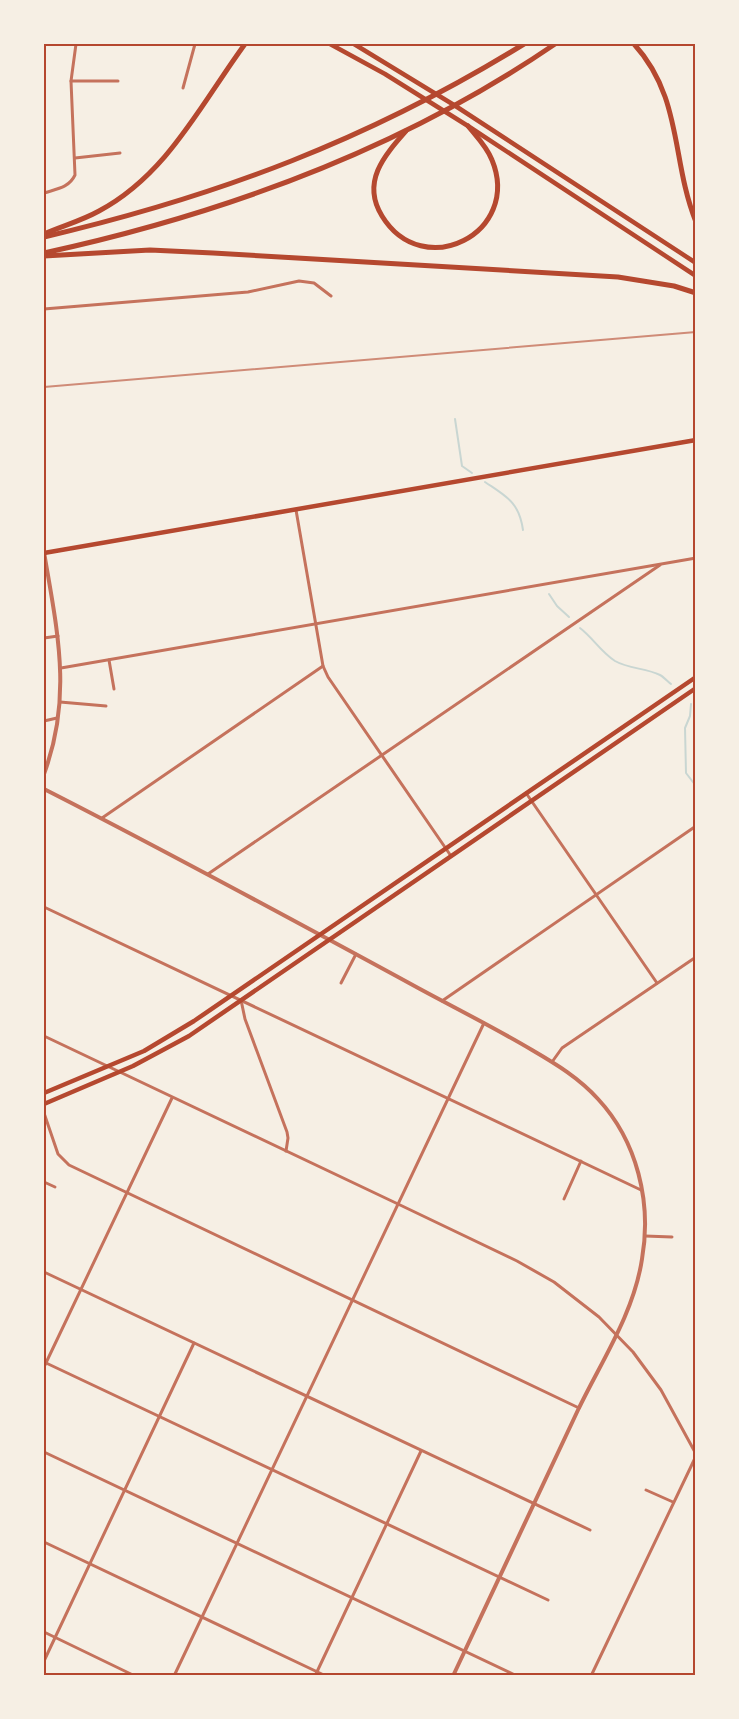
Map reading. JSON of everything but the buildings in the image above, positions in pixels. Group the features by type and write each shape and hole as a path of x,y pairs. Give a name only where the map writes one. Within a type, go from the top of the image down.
{"highway":[{"path":"44,236 99,212 124,196 147,177 175,145 245,44"},
{"path":"44,236 137,215 262,174 354,136 409,109 524,44"},
{"path":"44,255 146,228 290,180 408,129 482,89 555,44"},
{"path":"634,44 656,74 669,105 686,190 696,222"},
{"path":"408,129 388,150 379,164 374,185 376,204 386,223 399,237 416,245 442,247 461,243 479,231 487,222 495,204 498,182 493,161 468,126"},
{"path":"44,255 150,250 213,253 618,277 674,286 696,293"}],"main road":[{"path":"330,44 385,74 468,126 696,276"},
{"path":"354,44 454,105 696,263"},
{"path":"44,552 696,440"},
{"path":"44,1094 144,1051 170,1036 232,996 696,677"},
{"path":"44,1104 119,1072 181,1041 696,688"}],"street":[{"path":"44,193 69,184 75,175 71,81 76,44"},
{"path":"183,88 195,44"},
{"path":"71,81 118,81"},
{"path":"75,158 120,153"},
{"path":"44,309 248,292 299,281 314,283 331,296"},
{"path":"296,509 323,666 381,756 451,856"},
{"path":"44,552 61,668 60,702 52,748 44,774"},
{"path":"61,668 696,558"},
{"path":"208,874 662,563"},
{"path":"44,638 58,636"},
{"path":"109,660 114,689"},
{"path":"102,818 323,666"},
{"path":"60,702 106,706"},
{"path":"44,721 57,718"},
{"path":"44,789 320,934 552,1062 582,1083 608,1111 631,1152 642,1190 645,1236 635,1292 453,1676"},
{"path":"526,793 657,983"},
{"path":"442,1001 696,826"},
{"path":"44,907 642,1190"},
{"path":"341,983 356,954"},
{"path":"552,1062 562,1048 696,957"},
{"path":"242,1000 245,1019 288,1138 286,1151"},
{"path":"174,1676 484,1023"},
{"path":"44,1036 536,1271 580,1301 616,1333 633,1352 661,1390 696,1455 591,1676"},
{"path":"172,1097 44,1364 548,1600"},
{"path":"44,1113 56,1149 63,1160 75,1169 579,1408"},
{"path":"564,1199 581,1161"},
{"path":"44,1182 55,1187"},
{"path":"645,1236 672,1237"},
{"path":"44,1272 590,1530"},
{"path":"44,1661 194,1343"},
{"path":"316,1673 421,1451"},
{"path":"44,1452 517,1676"},
{"path":"646,1490 673,1502"},
{"path":"44,1542 326,1676"},
{"path":"44,1632 135,1676"}],"waterway":[{"path":"455,419 462,466 472,473"},
{"path":"485,482 506,496 515,506 523,530"},
{"path":"549,594 557,606 569,617"},
{"path":"580,628 615,661 655,673 671,684"},
{"path":"691,704 690,716 685,728 686,773 696,786"}],"railway":[{"path":"44,387 696,332"}]}
